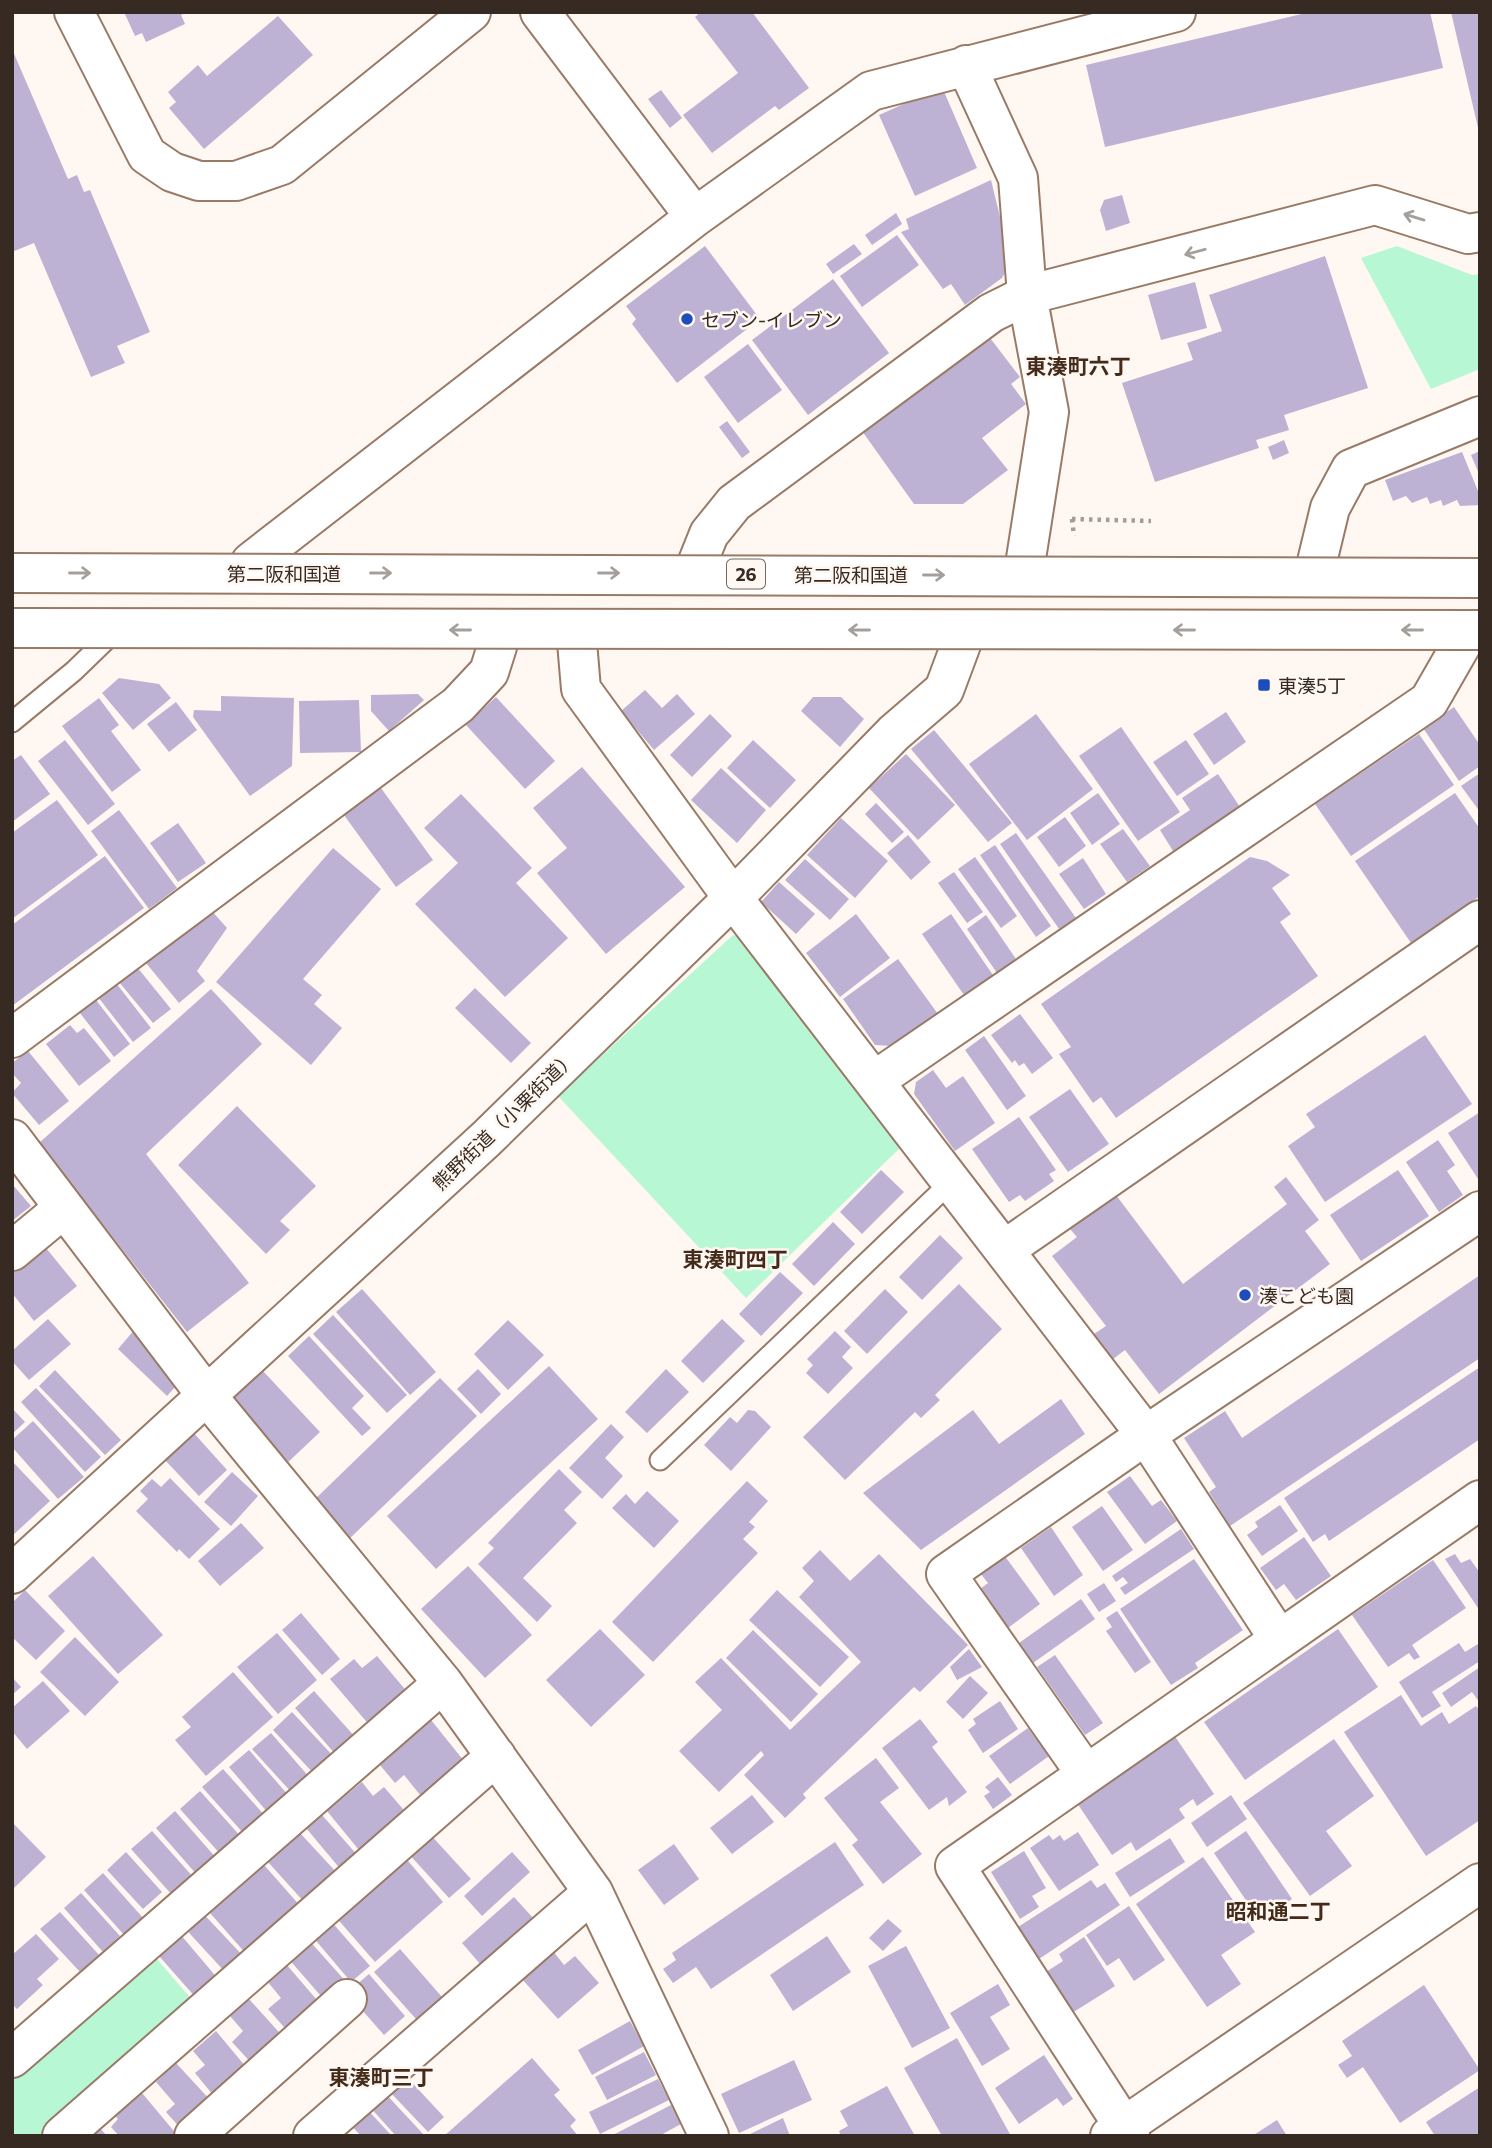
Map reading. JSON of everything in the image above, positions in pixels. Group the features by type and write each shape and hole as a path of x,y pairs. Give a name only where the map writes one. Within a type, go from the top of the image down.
{"main road":[{"path":"74,12 147,155 172,172 199,181 236,181 282,164 471,12"},
{"path":"540,12 695,218"},
{"path":"251,562 695,218 871,91 1176,12"},
{"path":"966,65 1018,178 1027,295 1049,412 1025,565"},
{"path":"697,564 709,534 734,503 992,313 1027,295 1375,205 1468,234 1480,232"},
{"path":"1316,566 1330,508 1351,469 1480,416"},
{"name":"第二阪和国道","path":"12,573 1480,578"},
{"path":"12,628 1472,635"},
{"path":"874,1081 1429,701 1472,635"},
{"path":"12,1038 458,705 489,672 500,637"},
{"name":"熊野街道（小栗街道）","path":"12,1574 486,1139 733,898 894,733 944,690 963,639"},
{"path":"577,642 581,689 733,898 1146,1435 1279,1639"},
{"path":"1004,1250 1480,920"},
{"path":"12,1139 207,1396 443,1683 593,1892 709,2136"},
{"path":"12,1251 64,1208"},
{"path":"1086,1774 946,1574 1146,1435 1480,1211"},
{"path":"1477,1509 1279,1639 955,1866 1122,2133 1480,1883"},
{"path":"12,2059 443,1683"},
{"path":"62,2136 496,1756"},
{"path":"313,2136 593,1892"},
{"path":"194,2136 347,1999"}],"lane":[{"path":"12,722 74,671 107,639"},
{"path":"660,1460 951,1182"}],"path":[{"path":"1072,519 1151,521"}],"green space":[{"path":"1397,246 1472,275 1480,274 1480,369 1431,389 1361,258"},
{"path":"733,935 751,942 903,1145 746,1298 558,1096"},
{"path":"149,1950 194,2002 40,2136 12,2136 12,2068"}],"building":[{"path":"124,12 187,12 181,15 185,24 146,42 142,33 135,36"},
{"path":"701,12 752,12 809,88 779,110 775,106 712,153 683,115 738,73 695,17"},
{"path":"1310,12 1430,12 1443,68 1105,147 1086,65"},
{"path":"1451,12 1480,12 1480,132 1479,132"},
{"path":"278,16 313,55 204,149 169,108 176,102 168,92 198,65 207,76"},
{"path":"12,49 68,179 77,175 84,192 90,190 150,332 117,346 125,363 91,377 34,243 12,252"},
{"path":"942,87 977,168 915,196 879,115"},
{"path":"661,90 682,118 670,128 648,99"},
{"path":"991,180 1011,262 1002,278 965,305 951,284 943,289 901,232 909,229 906,219"},
{"path":"1122,195 1130,223 1106,231 1100,210 1104,200"},
{"path":"896,213 902,224 872,245 865,235"},
{"path":"897,235 919,265 862,307 840,276"},
{"path":"854,244 862,254 833,274 826,264"},
{"path":"705,246 760,319 677,383 632,324 636,319 626,306"},
{"path":"1325,256 1368,388 1284,415 1289,430 1256,440 1259,448 1155,482 1122,383 1193,360 1187,343 1222,331 1209,295"},
{"path":"833,279 889,353 808,415 752,340"},
{"path":"1195,282 1207,328 1161,340 1148,295"},
{"path":"987,334 1020,377 1011,384 1026,404 982,438 1008,470 963,504 914,504 862,431"},
{"path":"748,344 782,390 738,423 704,377"},
{"path":"727,421 750,452 742,458 719,427"},
{"path":"1284,440 1289,453 1273,460 1268,447"},
{"path":"1480,451 1480,476 1471,455"},
{"path":"1462,452 1480,496 1480,505 1460,506 1457,500 1443,506 1441,500 1430,504 1427,497 1412,503 1406,496 1393,501 1385,480"},
{"path":"119,678 159,684 171,698 133,730 102,693"},
{"path":"645,690 662,708 677,694 695,714 654,750 621,711"},
{"path":"418,694 424,700 389,731 371,711 371,695"},
{"path":"221,696 294,698 292,766 250,796 193,717 194,710 221,711"},
{"path":"496,697 555,761 525,789 466,725"},
{"path":"813,697 841,697 864,719 840,747 801,711"},
{"path":"99,698 119,725 111,731 141,770 112,792 62,726"},
{"path":"359,700 361,752 300,753 299,701"},
{"path":"176,702 197,730 169,752 147,724"},
{"path":"1454,707 1480,745 1480,766 1459,781 1423,728"},
{"path":"1226,712 1246,742 1214,765 1193,734"},
{"path":"710,714 732,736 692,777 670,755"},
{"path":"1036,714 1093,789 1027,840 969,764"},
{"path":"1121,727 1180,812 1138,841 1079,756"},
{"path":"934,730 1012,823 988,842 911,749"},
{"path":"1419,734 1454,785 1351,856 1315,804"},
{"path":"65,740 115,804 88,825 38,761"},
{"path":"753,740 796,780 770,808 727,768"},
{"path":"1186,740 1209,774 1177,796 1153,762"},
{"path":"906,754 955,805 918,840 869,788"},
{"path":"21,755 50,794 12,822 12,761"},
{"path":"582,767 685,887 606,954 537,873 567,848 533,808"},
{"path":"721,768 766,810 737,843 691,800"},
{"path":"1480,773 1480,812 1461,786"},
{"path":"1218,774 1240,807 1173,851 1160,830 1190,810 1182,798"},
{"path":"381,788 433,860 396,887 344,815"},
{"path":"1098,793 1120,824 1092,845 1070,813"},
{"path":"1455,793 1480,829 1480,896 1411,943 1355,861"},
{"path":"461,794 532,868 516,883 568,938 505,997 415,904 458,863 424,828"},
{"path":"57,800 98,855 12,919 12,833"},
{"path":"876,803 904,832 892,843 865,814"},
{"path":"119,810 177,888 149,909 91,831"},
{"path":"1065,817 1086,846 1059,867 1037,837"},
{"path":"841,818 888,861 855,898 807,855"},
{"path":"178,823 206,863 178,882 150,843"},
{"path":"1123,829 1150,866 1127,882 1100,844"},
{"path":"1016,833 1076,918 1059,929 1000,844"},
{"path":"908,835 931,862 911,880 887,853"},
{"path":"995,845 1051,926 1036,937 980,855"},
{"path":"333,848 381,889 303,979 322,995 314,1004 342,1028 311,1065 216,982"},
{"path":"105,856 144,908 12,1006 12,925"},
{"path":"975,857 1017,916 1001,928 958,869"},
{"path":"1250,857 1267,861 1290,875 1272,888 1291,914 1280,922 1318,976 1116,1118 1101,1097 1093,1103 1059,1054 1071,1047 1041,1004"},
{"path":"1083,858 1106,894 1084,909 1059,874"},
{"path":"805,859 849,899 830,920 785,880"},
{"path":"954,872 983,912 967,923 938,883"},
{"path":"779,882 815,914 796,934 761,902"},
{"path":"211,910 227,928 197,971 205,981 179,1003 146,963"},
{"path":"856,914 890,958 840,997 806,953"},
{"path":"951,914 995,978 966,998 922,934"},
{"path":"986,915 1018,962 999,976 967,929"},
{"path":"898,959 938,1014 893,1046 875,1045 843,999"},
{"path":"137,967 171,1009 153,1023 119,982"},
{"path":"116,983 151,1028 133,1042 98,997"},
{"path":"475,988 531,1043 511,1063 455,1008"},
{"path":"211,989 262,1044 146,1154 249,1283 187,1332 39,1143"},
{"path":"96,1000 130,1044 114,1057 80,1013"},
{"path":"1020,1014 1053,1058 1032,1074 1024,1063 1019,1066 1015,1060 1012,1063 991,1035"},
{"path":"70,1025 77,1033 84,1028 111,1061 79,1086 46,1044"},
{"path":"1425,1035 1472,1104 1325,1202 1288,1146 1315,1127 1306,1114"},
{"path":"984,1036 1026,1096 1007,1110 965,1050"},
{"path":"28,1051 69,1101 39,1125 12,1093 21,1083 12,1073 12,1063"},
{"path":"933,1070 946,1088 963,1076 995,1123 955,1151 914,1094 916,1082"},
{"path":"1070,1089 1109,1144 1068,1172 1029,1117"},
{"path":"237,1106 316,1186 280,1221 290,1230 266,1254 178,1165"},
{"path":"1480,1112 1480,1182 1448,1133"},
{"path":"1019,1117 1056,1170 1049,1174 1054,1181 1025,1201 1020,1195 1009,1202 972,1149"},
{"path":"1438,1140 1455,1165 1447,1171 1463,1195 1439,1212 1406,1162"},
{"path":"881,1170 904,1192 862,1234 840,1212"},
{"path":"1398,1170 1429,1216 1361,1261 1330,1215"},
{"path":"1286,1177 1319,1220 1305,1231 1330,1264 1159,1394 1125,1350 1113,1359 1094,1334 1106,1326 1052,1256 1077,1237 1070,1229 1116,1195 1183,1284 1287,1204 1274,1187"},
{"path":"12,1184 31,1206 12,1221"},
{"path":"833,1222 855,1244 814,1286 792,1264"},
{"path":"940,1235 963,1258 922,1300 899,1277"},
{"path":"46,1248 77,1286 34,1321 12,1293 12,1274"},
{"path":"780,1272 803,1293 761,1336 739,1314"},
{"path":"1480,1275 1480,1358 1230,1526 1209,1492 1216,1487 1184,1438 1225,1411 1242,1438"},
{"path":"959,1284 1002,1329 935,1395 940,1400 921,1418 915,1412 845,1480 803,1437"},
{"path":"362,1289 436,1372 410,1395 336,1312"},
{"path":"885,1289 908,1312 867,1354 844,1331"},
{"path":"333,1315 407,1395 387,1413 313,1334"},
{"path":"48,1319 71,1344 29,1380 12,1361 12,1351"},
{"path":"722,1319 745,1341 703,1383 681,1361"},
{"path":"508,1320 544,1355 508,1390 474,1354"},
{"path":"135,1329 177,1385 167,1396 118,1349"},
{"path":"835,1331 851,1347 842,1357 853,1368 828,1394 806,1373 813,1365 807,1359"},
{"path":"309,1336 364,1396 352,1408 371,1428 362,1436 288,1356"},
{"path":"549,1366 598,1419 436,1569 387,1516"},
{"path":"1480,1367 1480,1439 1329,1541 1325,1534 1313,1542 1284,1498"},
{"path":"478,1369 501,1394 481,1414 457,1389"},
{"path":"666,1369 689,1392 647,1433 625,1412"},
{"path":"55,1370 121,1440 105,1455 39,1386"},
{"path":"263,1371 320,1432 284,1466 226,1405"},
{"path":"440,1378 477,1416 346,1542 310,1504"},
{"path":"36,1388 101,1457 85,1472 21,1402"},
{"path":"1061,1399 1085,1434 921,1550 863,1493 973,1410 999,1444"},
{"path":"12,1408 25,1422 12,1434"},
{"path":"748,1410 755,1411 771,1427 731,1471 704,1445 730,1417 737,1423"},
{"path":"33,1421 84,1477 58,1499 12,1447 12,1440"},
{"path":"611,1424 624,1437 605,1458 623,1476 602,1499 569,1468"},
{"path":"192,1431 227,1470 199,1496 163,1458"},
{"path":"12,1461 50,1501 12,1536"},
{"path":"559,1469 582,1492 564,1510 577,1523 523,1578 552,1606 537,1622 478,1564 494,1548 488,1543"},
{"path":"232,1472 258,1496 231,1526 204,1502"},
{"path":"1130,1476 1152,1506 1161,1500 1177,1521 1145,1544 1107,1492"},
{"path":"170,1478 220,1529 189,1559 179,1549 177,1552 136,1511 148,1499 140,1491 152,1479 161,1487"},
{"path":"747,1481 768,1501 749,1522 755,1527 743,1539 758,1553 653,1662 612,1622"},
{"path":"647,1491 679,1521 654,1548 612,1508 626,1494 635,1504"},
{"path":"1280,1505 1298,1531 1262,1556 1247,1535 1258,1527 1255,1522"},
{"path":"1102,1506 1133,1550 1103,1571 1072,1527"},
{"path":"241,1523 264,1548 220,1586 198,1561"},
{"path":"1051,1527 1083,1575 1054,1596 1021,1548"},
{"path":"1181,1529 1194,1549 1125,1595 1120,1588 1128,1583 1123,1577 1116,1582 1112,1576"},
{"path":"1304,1537 1331,1576 1296,1600 1284,1584 1276,1590 1260,1568"},
{"path":"820,1550 850,1581 879,1554 968,1645 920,1692 914,1687 803,1794 806,1798 785,1818 744,1775 764,1755 761,1751 719,1792 679,1751 722,1710 695,1682 721,1658 790,1730 861,1662 799,1597 814,1581 802,1568"},
{"path":"1455,1554 1461,1563 1470,1559 1480,1573 1480,1611 1445,1559"},
{"path":"1004,1555 1040,1604 1008,1628 980,1589 988,1583 980,1573"},
{"path":"93,1556 163,1635 118,1674 48,1596"},
{"path":"1194,1559 1243,1630 1195,1663 1198,1668 1171,1685 1120,1609"},
{"path":"1433,1560 1466,1608 1412,1645 1420,1657 1414,1660 1409,1653 1388,1667 1352,1615"},
{"path":"468,1566 532,1635 485,1678 421,1609"},
{"path":"1104,1583 1116,1601 1099,1612 1087,1594"},
{"path":"25,1590 65,1631 36,1660 12,1637 12,1603"},
{"path":"777,1590 849,1657 820,1687 749,1620"},
{"path":"1081,1599 1095,1619 1033,1663 1019,1643"},
{"path":"1117,1611 1151,1662 1135,1673 1106,1631 1112,1627 1106,1618"},
{"path":"301,1613 340,1659 322,1675 282,1630"},
{"path":"600,1629 645,1675 591,1727 546,1680"},
{"path":"1338,1629 1378,1687 1245,1780 1204,1722"},
{"path":"753,1630 818,1694 791,1722 726,1658"},
{"path":"277,1633 317,1680 278,1714 237,1667"},
{"path":"75,1637 119,1682 85,1716 40,1672"},
{"path":"1459,1643 1465,1652 1478,1644 1480,1661 1432,1692 1441,1706 1422,1718 1399,1682"},
{"path":"969,1649 982,1667 957,1680 950,1667"},
{"path":"1055,1655 1103,1723 1085,1735 1037,1667"},
{"path":"377,1656 409,1694 371,1727 330,1679 354,1659 362,1668"},
{"path":"1480,1667 1480,1703 1472,1692 1451,1707 1442,1693"},
{"path":"233,1672 273,1717 206,1776 175,1740 191,1727 182,1717"},
{"path":"970,1676 988,1693 963,1719 946,1702"},
{"path":"12,1677 21,1687 12,1695"},
{"path":"43,1681 70,1711 27,1749 12,1731 12,1708"},
{"path":"314,1691 356,1738 337,1756 295,1708"},
{"path":"1401,1695 1421,1726 1442,1712 1449,1724 1476,1706 1480,1711 1480,1820 1426,1856 1344,1732"},
{"path":"1000,1701 1018,1729 983,1753 968,1730 976,1724 973,1719"},
{"path":"292,1712 335,1758 315,1775 273,1730"},
{"path":"427,1715 468,1766 425,1801 404,1775 395,1783 375,1759"},
{"path":"920,1719 938,1742 932,1747 967,1792 949,1806 947,1797 929,1810 882,1748"},
{"path":"1028,1728 1049,1756 1010,1784 989,1756"},
{"path":"271,1733 310,1778 292,1793 252,1749"},
{"path":"1174,1735 1214,1794 1197,1806 1193,1799 1179,1809 1185,1818 1136,1851 1131,1842 1112,1855 1075,1800"},
{"path":"1334,1739 1374,1796 1326,1831 1352,1866 1310,1896 1243,1803"},
{"path":"249,1750 289,1796 269,1814 229,1767"},
{"path":"876,1758 899,1788 880,1802 922,1854 883,1884 852,1845 858,1840 824,1798"},
{"path":"223,1769 266,1817 245,1835 202,1787"},
{"path":"998,1777 1012,1795 993,1809 984,1796 990,1792 985,1787"},
{"path":"362,1782 373,1796 384,1787 409,1816 363,1855 327,1811"},
{"path":"200,1791 242,1838 222,1856 180,1809"},
{"path":"752,1795 774,1822 732,1854 710,1828"},
{"path":"1231,1795 1247,1819 1207,1847 1191,1823"},
{"path":"175,1811 217,1859 198,1876 156,1828"},
{"path":"322,1815 359,1857 342,1871 306,1828"},
{"path":"12,1822 46,1857 12,1890"},
{"path":"152,1831 194,1878 173,1896 131,1849"},
{"path":"1246,1831 1292,1899 1260,1921 1214,1853"},
{"path":"428,1832 471,1879 449,1898 407,1852"},
{"path":"1078,1832 1099,1865 1059,1891 1030,1848 1049,1835 1053,1840 1060,1835 1064,1841"},
{"path":"300,1833 338,1874 305,1903 268,1862"},
{"path":"1170,1838 1185,1862 1130,1897 1115,1873"},
{"path":"835,1842 864,1885 711,1989 696,1967 673,1983 663,1969 676,1960 672,1953"},
{"path":"674,1844 699,1879 664,1905 638,1870"},
{"path":"1024,1851 1046,1888 1032,1896 1039,1907 1020,1919 991,1872"},
{"path":"126,1852 162,1892 143,1909 107,1870"},
{"path":"512,1852 530,1872 482,1916 464,1896"},
{"path":"403,1855 443,1902 375,1962 334,1915"},
{"path":"257,1857 302,1908 248,1956 203,1905"},
{"path":"1203,1857 1255,1932 1221,1955 1241,1984 1207,2007 1136,1904"},
{"path":"103,1873 144,1919 125,1936 84,1890"},
{"path":"1091,1880 1097,1888 1105,1883 1120,1905 1039,1959 1018,1927"},
{"path":"81,1893 120,1936 103,1952 64,1908"},
{"path":"514,1897 534,1919 481,1965 462,1943"},
{"path":"1129,1906 1165,1960 1134,1981 1119,1958 1107,1966 1086,1935"},
{"path":"197,1907 244,1957 226,1973 180,1923"},
{"path":"60,1912 100,1956 81,1973 40,1929"},
{"path":"888,1919 902,1931 883,1951 869,1938"},
{"path":"330,1920 370,1966 351,1982 312,1936"},
{"path":"175,1928 219,1980 197,1999 152,1948"},
{"path":"36,1934 59,1959 37,1979 43,1985 17,2009 12,2004 12,1955"},
{"path":"827,1936 851,1972 793,2011 770,1975"},
{"path":"1084,1937 1115,1986 1072,2013 1046,1972 1063,1961 1059,1954"},
{"path":"307,1938 348,1984 327,2003 287,1957"},
{"path":"906,1946 950,2028 912,2048 868,1966"},
{"path":"400,1949 442,1997 416,2019 374,1972"},
{"path":"553,1951 564,1965 575,1956 599,1983 558,2019 521,1978"},
{"path":"286,1964 323,2007 291,2035 268,2009 281,1998 267,1981"},
{"path":"369,1974 405,2016 384,2035 347,1993"},
{"path":"998,1984 1010,2005 990,2017 1010,2049 982,2066 950,2013"},
{"path":"1424,1985 1480,2070 1400,2123 1363,2067 1347,2078 1338,2065 1352,2056 1342,2041"},
{"path":"249,1999 286,2040 255,2067 232,2042 243,2031 230,2016"},
{"path":"630,2021 644,2046 592,2075 578,2050"},
{"path":"216,2031 251,2073 218,2101 195,2073 205,2065 193,2051"},
{"path":"957,2038 1011,2136 942,2136 904,2068"},
{"path":"644,2052 656,2075 607,2100 595,2077"},
{"path":"1044,2055 1073,2099 1063,2106 1057,2098 1019,2124 995,2088"},
{"path":"532,2058 560,2090 554,2095 576,2120 570,2126 578,2136 444,2136"},
{"path":"794,2060 812,2100 739,2133 721,2094"},
{"path":"176,2063 212,2102 182,2130 166,2112 175,2104 156,2082"},
{"path":"405,2075 444,2117 428,2132 389,2091"},
{"path":"658,2079 669,2100 600,2134 589,2112"},
{"path":"887,2086 915,2136 841,2136 839,2131 848,2126 840,2111"},
{"path":"137,2087 178,2136 119,2136 111,2127 118,2119 110,2111"},
{"path":"1480,2087 1480,2136 1435,2136 1426,2122"},
{"path":"384,2092 425,2136 396,2136 369,2106"},
{"path":"671,2105 681,2124 659,2136 611,2136"},
{"path":"364,2106 392,2136 361,2136 347,2121"},
{"path":"783,2118 790,2136 746,2136"},
{"path":"1277,2120 1287,2136 1252,2136"},
{"path":"99,2127 107,2136 90,2136"}],"place":[{"name":"セブン-イレブン","path":"687,319"},
{"name":"東湊5丁","path":"1264,685"},
{"name":"湊こども園","path":"1245,1295"}],"district":[{"name":"東湊町六丁","path":"1078,365"},
{"name":"東湊町四丁","path":"735,1258"},
{"name":"昭和通二丁","path":"1278,1910"},
{"name":"東湊町三丁","path":"381,2076"}]}
